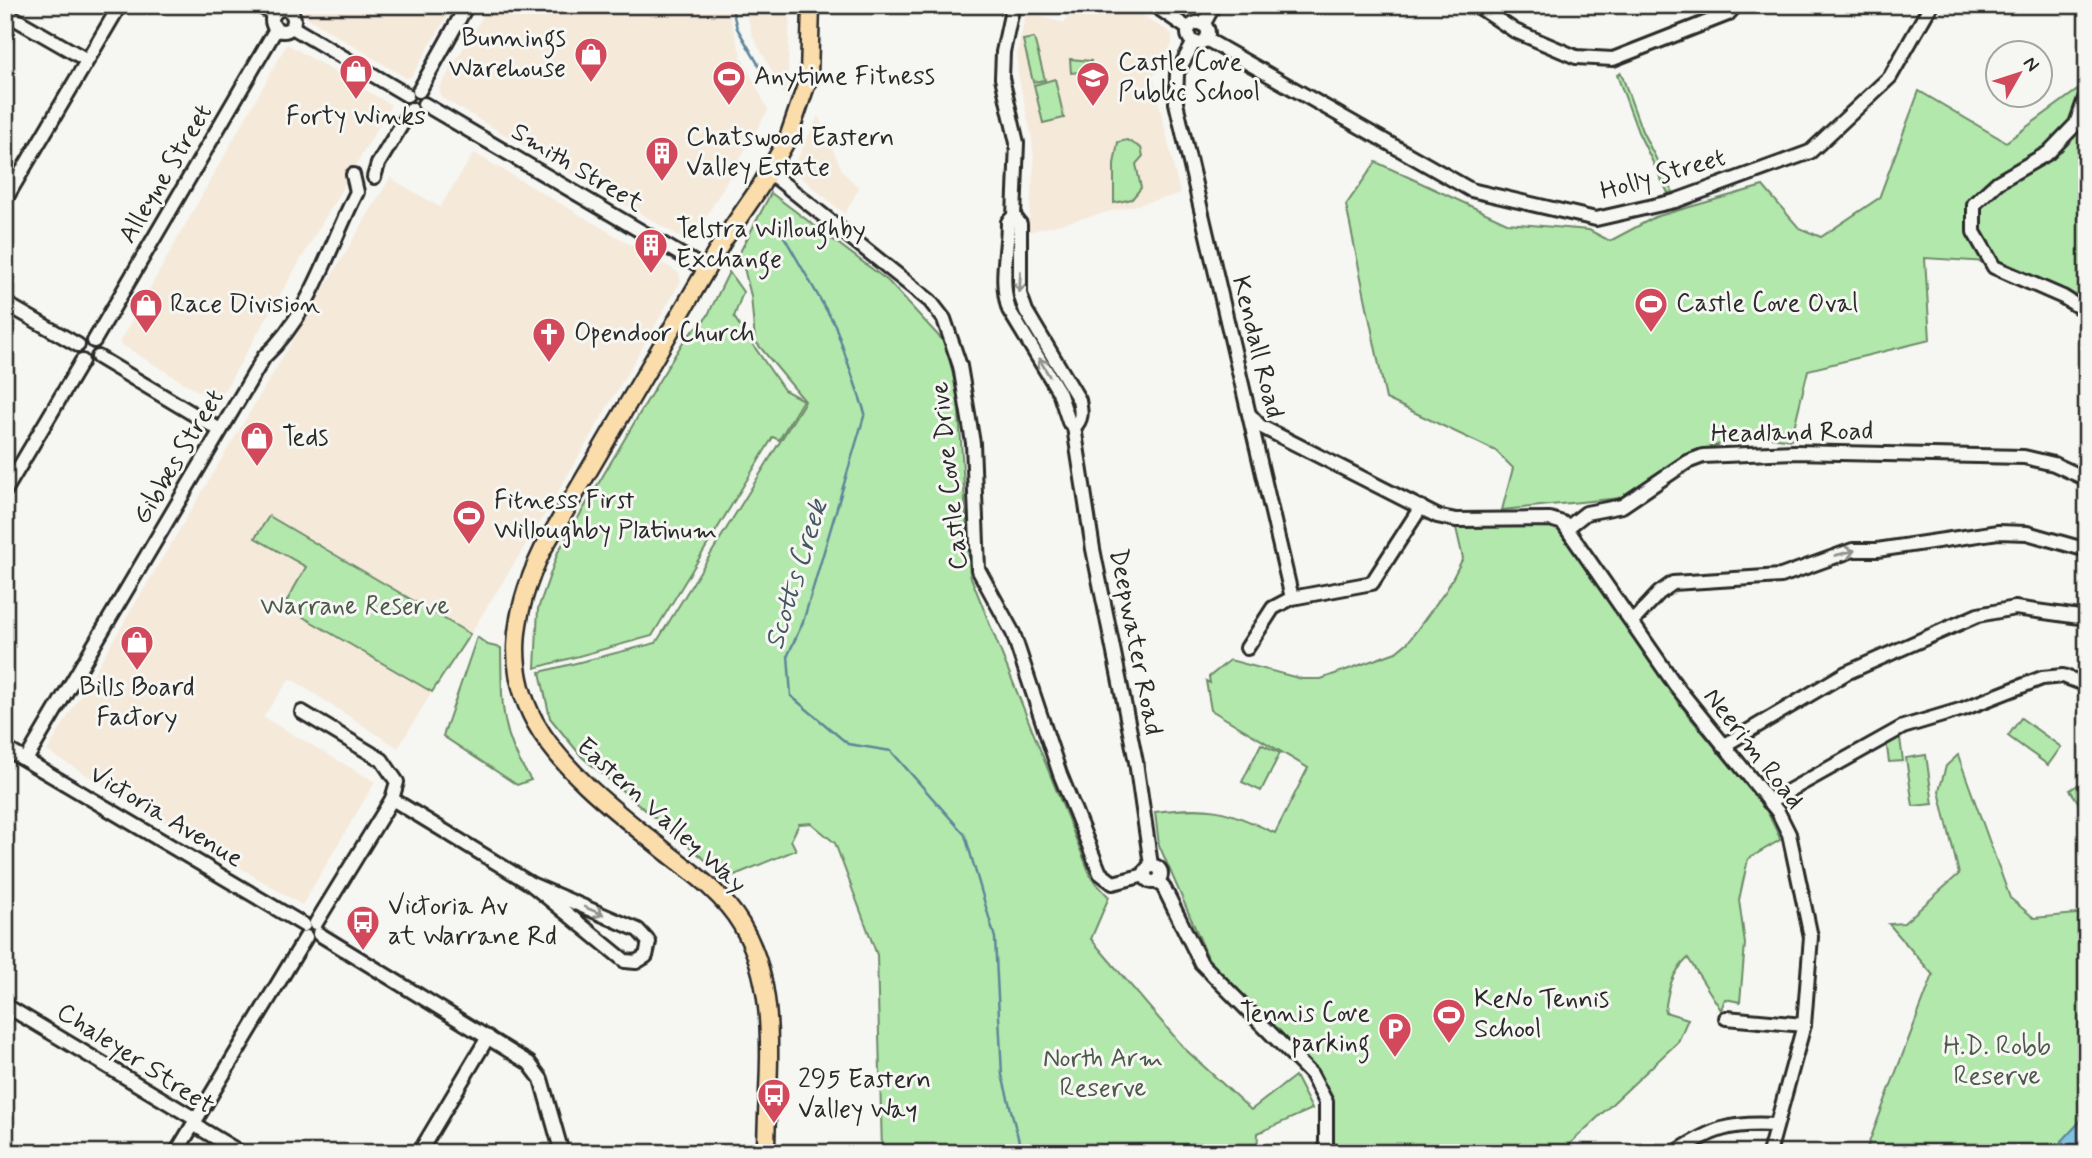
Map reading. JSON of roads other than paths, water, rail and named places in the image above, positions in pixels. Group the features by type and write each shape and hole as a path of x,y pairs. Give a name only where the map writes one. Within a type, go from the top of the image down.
{"main road":[{"name":"Eastern Valley Way","path":"766,1153 767,1001 759,962 751,942 741,924 716,893 580,782 551,750 530,713 517,657 522,606 543,549 707,271 769,172 792,128 809,77 811,5"}],"street":[{"path":"5,200 120,5"},
{"path":"258,5 274,15"},
{"path":"374,177 378,164 418,106 405,101 413,93 467,5"},
{"name":"Deepwater Road","path":"1013,5 1003,51 1002,78 1017,143 1018,164 1014,216 1008,222 1003,272 1005,298 1013,317 1059,393 1069,422 1074,427 1096,562 1136,762 1151,874 1163,886 1201,963 1311,1074 1325,1102 1326,1153"},
{"path":"1154,5 1189,29"},
{"path":"1203,25 1214,5"},
{"path":"1476,5 1515,31 1576,57 1613,59 1728,14 1736,5"},
{"name":"Holly Street","path":"1200,41 1471,190 1596,219 1675,201 1810,152 1890,77 1931,5"},
{"path":"290,8 294,18 292,27 286,31 276,29 272,22 274,15 282,9 290,8"},
{"path":"5,13 87,60"},
{"path":"1197,23 1203,25 1208,33 1200,41 1188,35 1189,29 1197,23"},
{"path":"292,27 413,93"},
{"name":"Alleyne Street","path":"94,341 276,29"},
{"name":"Kendall Road","path":"1200,41 1177,73 1176,103 1292,598"},
{"path":"2087,93 2077,124 2049,153 1998,182 1974,204 1974,232 1994,267 2063,297 2087,312"},
{"name":"Smith Street","path":"418,106 707,271"},
{"name":"Castle Cove Drive","path":"769,172 930,301 944,318 960,366 973,443 978,569 1013,633 1060,774 1100,873 1113,883 1151,874"},
{"name":"Gibbes Street","path":"26,761 264,357 284,338 326,266 336,234 357,192 353,175"},
{"path":"5,303 78,345"},
{"path":"83,341 94,341 99,346 98,357 93,362 82,361 76,352 78,345 83,341"},
{"path":"98,357 220,430"},
{"path":"5,491 82,361"},
{"path":"1250,415 1260,426 1421,508 1456,520 1549,519 1559,521 1567,528"},
{"name":"Headland Road","path":"1567,528 1587,513 1622,506 1688,462 1703,456 1794,452 2024,457 2054,464 2087,479"},
{"path":"1247,648 1273,608 1292,598 1372,583 1421,508"},
{"name":"Neerim Road","path":"1567,528 1676,686 1769,802 1789,834 1809,920 1811,956 1804,1025 1769,1153"},
{"path":"1633,621 1659,593 1673,583 1781,576 1853,550 1877,550 1998,531 2026,533 2087,550"},
{"path":"1723,746 1846,673 1978,615 2015,608 2087,618"},
{"path":"1769,802 1903,727 1963,709 2042,678 2063,676 2087,685"},
{"path":"176,1153 392,799 397,782 382,760 302,712"},
{"name":"Victoria Avenue","path":"5,748 524,1059 538,1073 562,1153"},
{"path":"392,799 531,884 625,961 636,962 646,956 649,942 638,930 531,884"},
{"name":"Chaleyer Street","path":"5,1004 195,1121 198,1127 241,1153"},
{"path":"1726,1018 1804,1025"},
{"path":"419,1153 488,1037"},
{"path":"1675,1153 1717,1128 1754,1123 1776,1125"}],"water":[{"path":"2087,1114 2087,1153 2051,1153"}],"waterway":[{"name":"Scotts Creek","path":"731,5 737,28 768,81"},
{"name":"Scotts Creek","path":"779,228 835,325 865,413 803,622 788,655 791,696 848,744 891,751 965,835 995,938 1002,1075 1022,1153"}],"place":[{"name":"Bunnings Warehouse","path":"591,84"},
{"name":"Forty Winks","path":"356,101"},
{"name":"Anytime Fitness","path":"729,107"},
{"name":"Castle Cove Public School","path":"1093,108"},
{"name":"Chatswood Eastern Valley Estate","path":"662,183"},
{"name":"Telstra Willoughby Exchange","path":"651,275"},
{"name":"Castle Cove Oval","path":"1651,334"},
{"name":"Race Division","path":"146,335"},
{"name":"Opendoor Church","path":"549,364"},
{"name":"Teds","path":"257,468"},
{"name":"Fitness First Willoughby Platinum","path":"469,546"},
{"name":"Bills Board Factory","path":"137,672"},
{"name":"Victoria Av at Warrane Rd","path":"363,952"},
{"name":"KeNo Tennis School","path":"1449,1045"},
{"name":"Tennis Cove parking","path":"1395,1059"},
{"name":"295 Eastern Valley Way","path":"774,1125"}],"park label":[{"name":"Warrane Reserve","path":"355,607"},
{"name":"H.D. Robb Reserve","path":"1997,1062"},
{"name":"North Arm Reserve","path":"1103,1074"}]}
